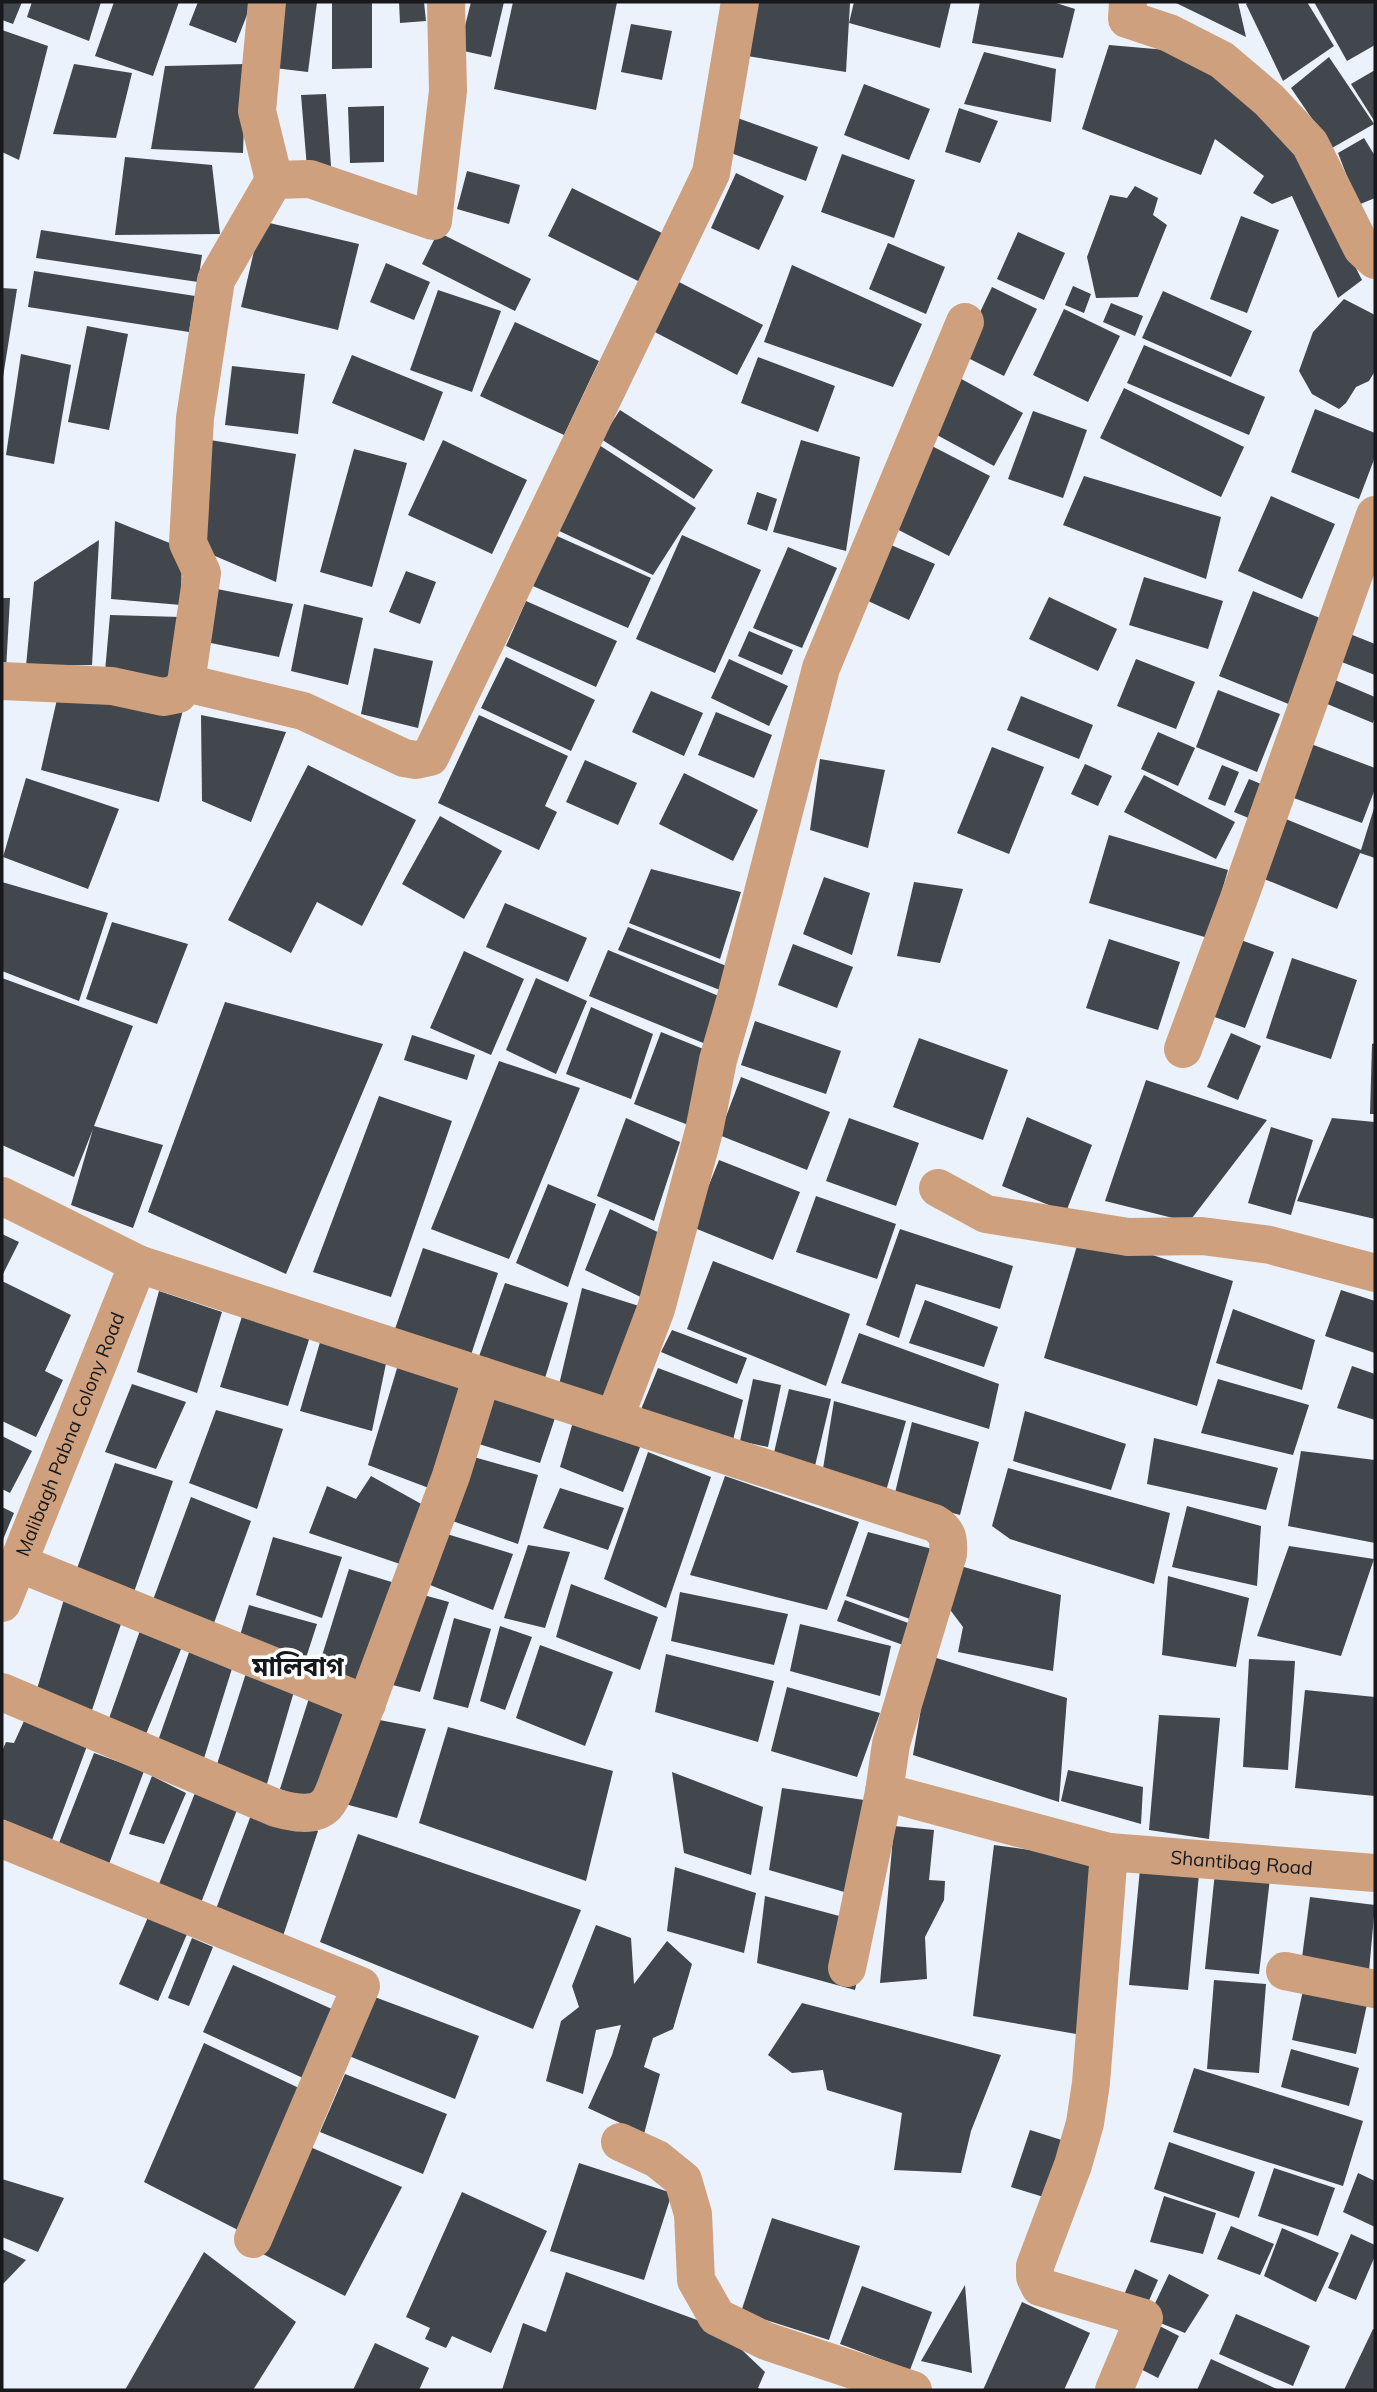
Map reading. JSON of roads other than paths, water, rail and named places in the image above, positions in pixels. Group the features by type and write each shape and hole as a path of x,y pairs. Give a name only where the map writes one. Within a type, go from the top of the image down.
{"street":[{"path":"2,681 112,686 163,697 178,694 187,683 202,573 188,543 195,418 216,280 274,180 257,111 267,2"},
{"path":"274,180 310,179 433,221 449,91 446,2"},
{"path":"187,683 303,711 404,758 416,760 430,757 711,173 740,2"},
{"path":"1128,2 1126,19 1169,33 1223,60 1269,100 1310,144 1362,248 1375,260"},
{"path":"615,1417 656,1309 705,1131 718,1060 736,1001 821,668 965,322"},
{"path":"1183,1049 1375,515"},
{"path":"938,1188 986,1214 1128,1237 1202,1236 1270,1245 1375,1273"},
{"path":"2,1196 138,1264 615,1417 934,1523 944,1529 949,1539 948,1555 891,1744 884,1792 847,1968"},
{"name":"Malibagh Pabna Colony Road","path":"2,1603 138,1264"},
{"path":"2,1692 276,1808 304,1813 327,1805 340,1779 451,1476 482,1376"},
{"path":"18,1563 367,1704"},
{"name":"Shantibag Road","path":"884,1792 1109,1852 1375,1873"},
{"path":"2,1839 361,1986 253,2239"},
{"path":"1109,1852 1091,2083 1085,2123 1069,2177 1035,2266 1035,2277 1040,2287 1144,2318 1114,2390"},
{"path":"1285,1971 1375,1989"},
{"path":"620,2142 657,2159 683,2180 693,2214 696,2280 717,2317 766,2341 913,2390"}],"district":[{"name":"মালিবাগ","path":"298,1667"}]}
